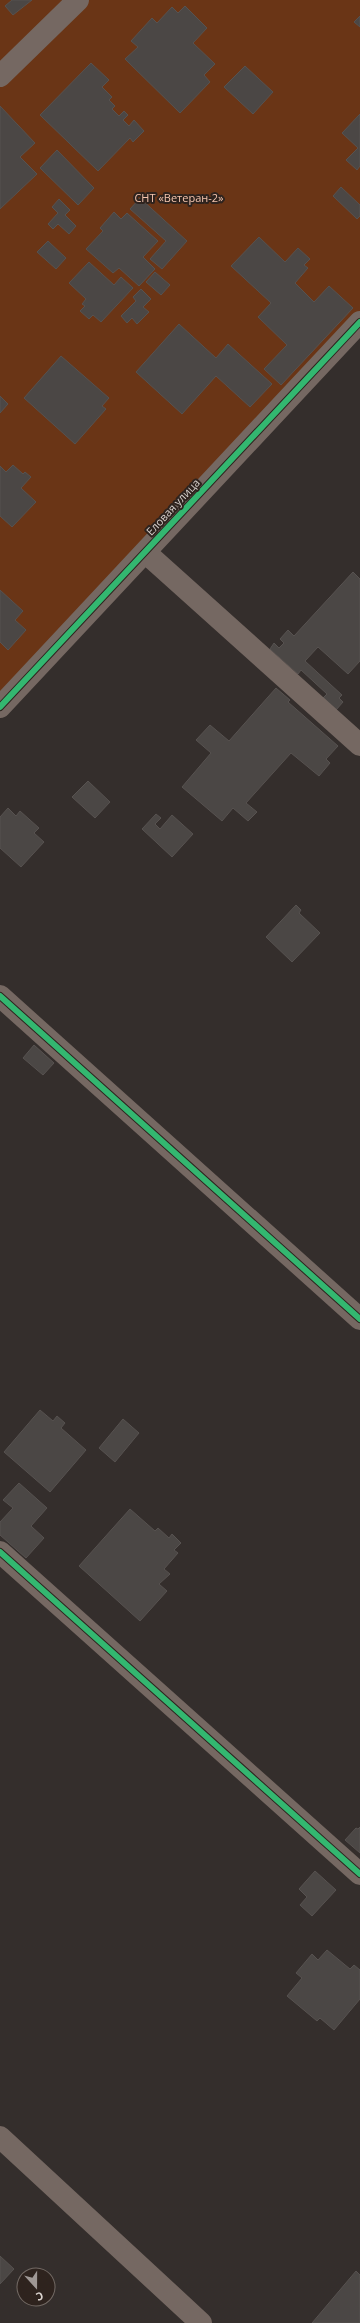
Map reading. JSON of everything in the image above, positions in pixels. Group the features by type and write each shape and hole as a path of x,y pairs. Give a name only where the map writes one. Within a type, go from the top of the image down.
{"street":[{"path":"0,76 78,0"},
{"name":"Еловая улица","path":"0,707 360,322"},
{"path":"145,552 360,746"},
{"path":"0,996 360,1319"},
{"path":"0,1552 360,1874"},
{"path":"0,2137 201,2323"}],"green space":[{"name":"СНТ «Ветеран-2»","path":"0,0 360,0 360,322 0,707"}],"building":[{"path":"12,0 32,0 13,15 5,6"},
{"path":"185,6 207,28 193,43 215,64 204,75 210,82 180,113 125,59 138,47 131,41 152,18 157,23 172,7 178,13"},
{"path":"360,16 360,27 354,22"},
{"path":"91,63 109,80 102,87 112,97 109,100 115,106 112,109 119,116 124,111 128,115 123,120 129,126 134,120 144,131 133,142 130,138 98,171 40,115"},
{"path":"245,66 273,92 253,114 224,87"},
{"path":"0,106 35,143 20,157 37,174 0,209"},
{"path":"360,114 360,166 357,170 346,160 358,148 342,133"},
{"path":"57,150 94,188 78,205 40,168"},
{"path":"341,187 360,205 360,216 357,219 333,196"},
{"path":"140,198 187,241 162,269 150,259 166,241 130,209"},
{"path":"59,199 70,210 65,215 76,226 69,234 58,224 53,229 48,224 58,213 52,207"},
{"path":"114,212 121,219 127,213 158,241 143,257 155,269 139,286 119,268 113,273 86,249 103,231 100,228"},
{"path":"259,237 285,262 298,248 310,259 304,265 308,268 295,283 314,302 329,286 353,308 281,385 264,369 287,345 258,317 271,303 231,266"},
{"path":"48,241 66,258 56,269 37,252"},
{"path":"89,262 114,285 121,277 133,288 101,322 93,315 89,319 80,311 85,306 82,304 86,299 69,283"},
{"path":"155,272 170,285 161,295 146,282"},
{"path":"141,289 151,299 143,307 149,312 137,324 132,318 127,323 121,316 136,301 133,297"},
{"path":"179,324 216,358 228,344 272,384 250,407 216,376 182,414 136,372"},
{"path":"61,356 109,398 102,406 106,409 75,444 24,398"},
{"path":"0,396 8,404 0,413"},
{"path":"13,465 23,474 25,472 31,477 21,488 36,502 12,527 0,516 0,466 6,472"},
{"path":"353,572 360,579 360,661 348,674 318,647 305,661 342,695 339,698 343,702 336,710 323,698 327,694 301,670 298,674 270,649 274,643 279,648 284,643 280,639 288,630 294,636"},
{"path":"0,590 23,611 15,620 26,630 8,650 0,642"},
{"path":"276,688 290,700 288,702 338,746 326,759 330,763 319,776 291,753 246,803 257,812 248,821 233,808 222,821 182,787 211,753 196,740 210,725 229,741"},
{"path":"88,781 110,802 95,818 72,797"},
{"path":"8,808 16,816 20,811 39,828 34,833 44,842 21,867 0,848 0,817"},
{"path":"156,814 161,818 155,824 160,829 172,815 193,834 172,857 142,829"},
{"path":"296,905 301,910 299,913 320,933 292,962 266,937"},
{"path":"34,1045 54,1063 43,1075 23,1058"},
{"path":"40,1410 53,1421 57,1416 65,1423 61,1428 86,1450 50,1492 4,1452"},
{"path":"123,1419 139,1433 115,1462 99,1448"},
{"path":"19,1483 47,1508 31,1526 44,1538 26,1558 0,1535 0,1522 13,1508 3,1500"},
{"path":"130,1509 155,1531 158,1528 169,1538 172,1534 181,1543 174,1550 178,1553 164,1569 170,1574 159,1584 167,1591 140,1621 79,1566"},
{"path":"360,1827 360,1853 345,1840 356,1828 358,1829"},
{"path":"315,1871 336,1890 312,1916 300,1905 307,1897 299,1889"},
{"path":"327,1950 350,1969 354,1965 360,1970 360,1999 334,2030 320,2018 317,2021 287,1996 302,1978 296,1973 312,1954 318,1960"},
{"path":"0,2256 14,2269 0,2284"},
{"path":"356,2271 360,2275 360,2323 312,2323"}],"cycle path":[{"path":"0,707 360,322"},
{"path":"0,996 360,1319"},
{"path":"0,1552 360,1874"}]}
